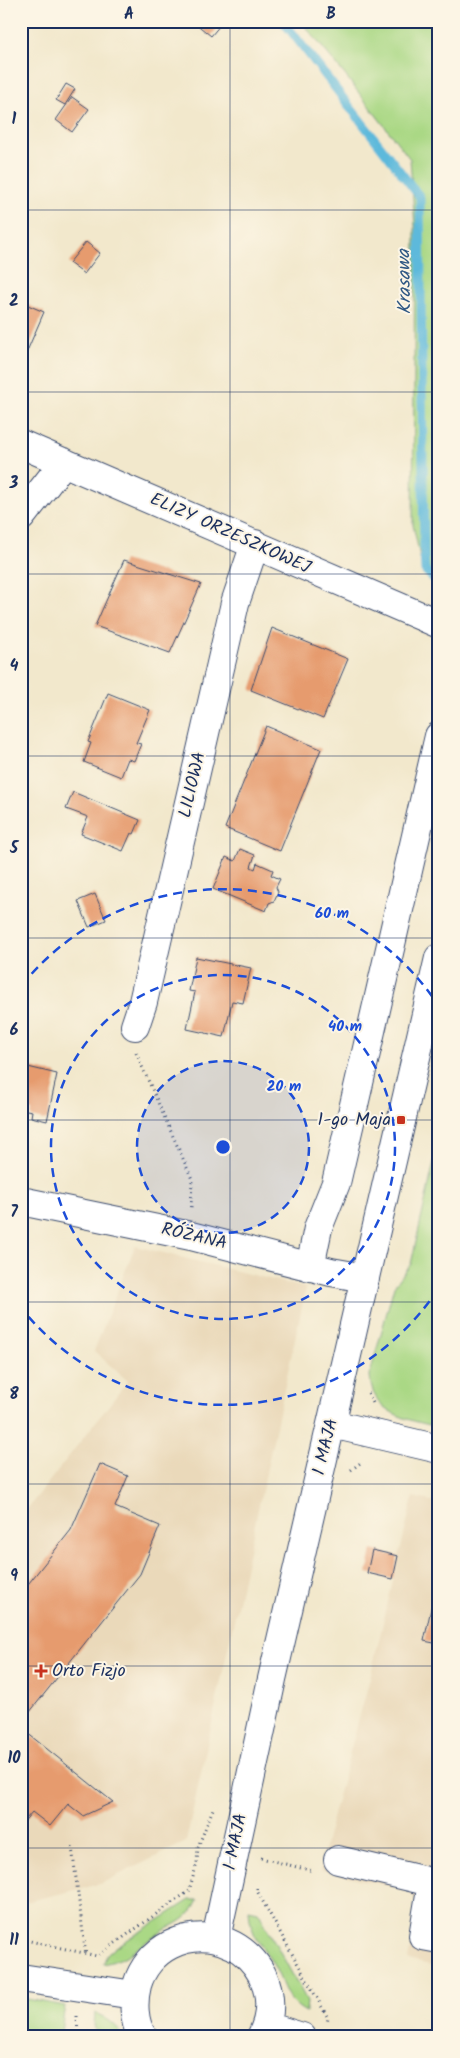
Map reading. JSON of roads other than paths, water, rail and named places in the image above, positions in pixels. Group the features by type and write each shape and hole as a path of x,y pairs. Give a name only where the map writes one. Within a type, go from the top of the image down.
{"street":[{"name":"ELIZY ORZESZKOWEJ","path":"21,444 439,624"},
{"path":"21,516 64,462"},
{"name":"LILIOWA","path":"135,1026 143,1002 235,604 255,544"},
{"path":"310,1267 318,1228 336,1183 439,736"},
{"name":"1 MAJA","path":"216,1938 272,1679 439,958"},
{"name":"RÓŻANA","path":"21,1201 191,1236 310,1267 365,1278"},
{"path":"332,1424 439,1449"},
{"path":"338,1860 436,1883 423,1936 439,1940"},
{"path":"143,2037 135,2014 134,1995 144,1969 149,1961 163,1949 180,1940 198,1936 216,1938 234,1945 249,1956 261,1971 268,1989 269,2008 263,2032 313,2034"},
{"path":"21,1978 134,1995"}],"waterway":[{"name":"Krasawa","path":"283,21 420,197 424,553 425,570 439,584"}],"place":[{"name":"1-go Maja","path":"401,1120"},
{"name":"Orto Fizjo","path":"41,1671"}]}
